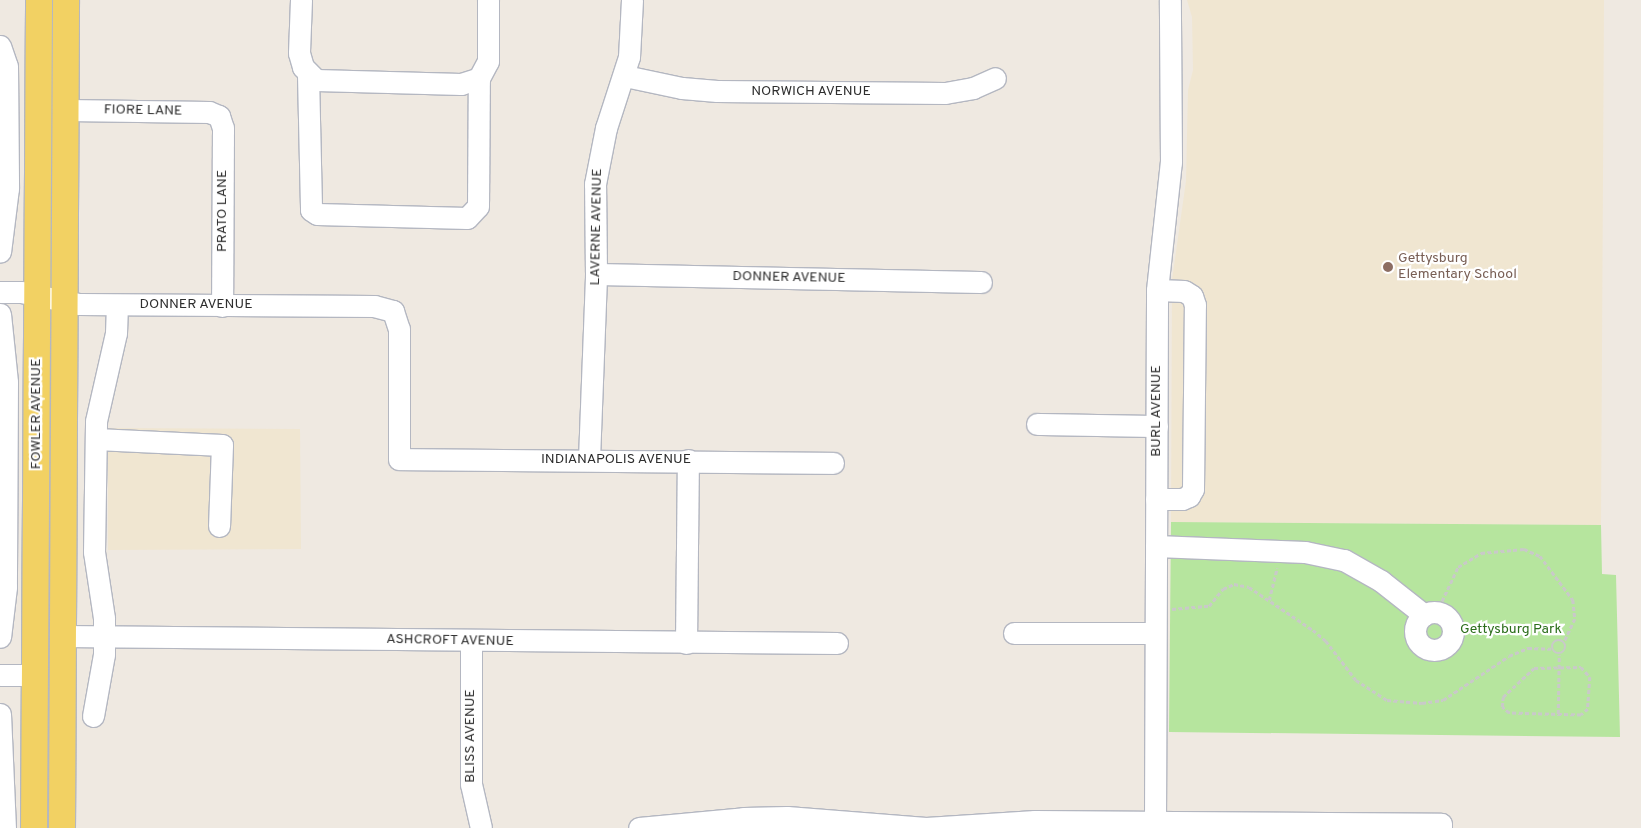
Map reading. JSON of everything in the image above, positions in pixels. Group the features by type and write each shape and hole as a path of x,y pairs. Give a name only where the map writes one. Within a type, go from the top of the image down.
{"main road":[{"name":"FOWLER AVENUE","path":"34,828 39,0"},
{"name":"FOWLER AVENUE","path":"62,828 64,301 67,110 66,0"}],"street":[{"path":"301,0 299,53 308,75 311,210 317,214 467,218 478,206 479,78 488,61 488,0"},
{"name":"LAVERNE AVENUE","path":"589,459 596,274 595,184 606,128 625,76 632,36 632,0"},
{"name":"BURL AVENUE","path":"1155,822 1157,290 1171,162 1170,0"},
{"path":"0,252 8,188 7,66 1,47"},
{"path":"308,75 327,82 462,84 479,78"},
{"name":"NORWICH AVENUE","path":"625,76 682,88 717,91 925,92 972,88 995,78"},
{"name":"FIORE LANE","path":"67,110 208,112 219,116"},
{"name":"PRATO LANE","path":"219,116 223,128 222,306"},
{"name":"DONNER AVENUE","path":"596,274 982,282"},
{"path":"1156,498 1182,499 1189,496 1193,489 1195,315 1192,296 1184,292 1157,290"},
{"name":"DONNER AVENUE","path":"0,292 37,295 64,301 116,305 374,306 394,312 399,329 400,459"},
{"path":"92,716 104,636 94,552 96,421 116,333 116,305"},
{"path":"0,314 7,382 3,492 6,587 0,637"},
{"path":"1037,424 1156,426"},
{"path":"96,439 222,445 219,526"},
{"name":"INDIANAPOLIS AVENUE","path":"400,459 589,459 833,463"},
{"path":"686,642 688,460"},
{"path":"1156,546 1305,552 1344,560 1381,581 1430,614"},
{"path":"1014,633 1155,633"},
{"name":"ASHCROFT AVENUE","path":"63,636 471,642 837,643"},
{"name":"BLISS AVENUE","path":"471,642 471,784 481,828"},
{"path":"0,675 35,675"},
{"path":"0,714 5,828"},
{"path":"639,828 744,818 926,828 1155,822 1441,826"}],"path":[{"path":"1430,614 1458,567 1482,553 1524,549 1540,556 1573,600 1575,620 1564,643 1566,649 1559,655 1558,714"},
{"path":"1269,600 1276,580 1279,551"},
{"path":"1155,609 1209,606 1223,589 1234,584 1250,587 1313,630 1326,641 1356,680 1387,700 1422,703 1443,700 1509,656 1528,648 1551,649 1559,655"},
{"path":"1551,649 1556,641 1564,643"},
{"path":"1581,667 1590,677 1588,709 1581,714 1558,714 1509,713 1502,707 1503,697 1534,668 1581,667"}],"shaded area":[{"name":"Gettysburg Elementary School","path":"1187,0 1604,0 1601,525 1171,522 1172,280 1186,181 1188,90 1193,70 1192,17"},
{"path":"108,428 300,429 301,549 108,550"}],"green space":[{"name":"Gettysburg Park","path":"1171,522 1601,525 1602,574 1616,575 1620,737 1169,732"}],"place":[{"name":"Gettysburg Elementary School","path":"1388,267"}]}
